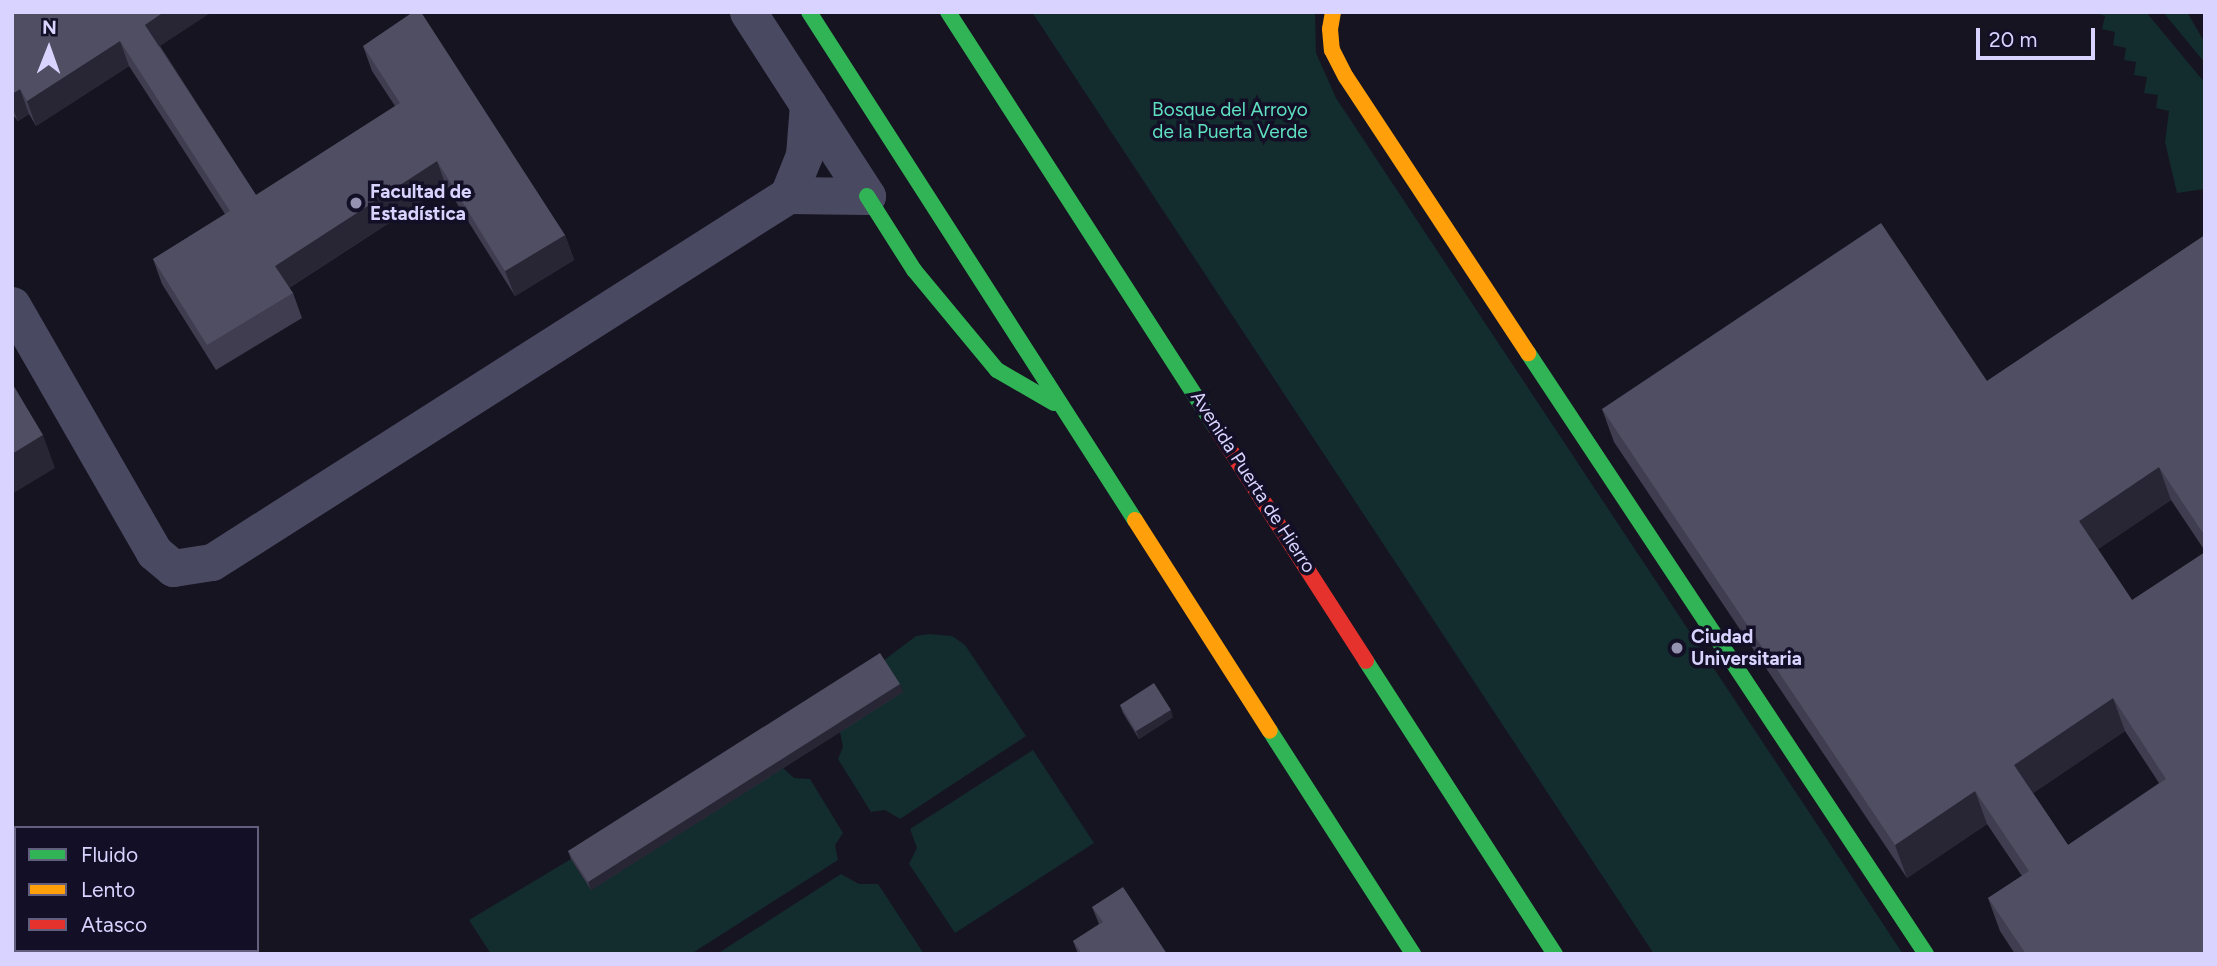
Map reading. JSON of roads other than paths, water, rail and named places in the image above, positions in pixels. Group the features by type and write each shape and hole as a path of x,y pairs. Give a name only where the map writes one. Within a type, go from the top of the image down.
{"main road":[{"path":"809,12 1059,406 1413,954"},
{"name":"Avenida Puerta de Hierro","path":"948,12 1555,954"},
{"path":"1333,12 1330,29 1332,50 1346,77 1926,954"},
{"path":"867,196 914,270 997,370 1059,406"},
{"path":"1478,831 1508,854"}],"street":[{"path":"748,12 867,196"},
{"path":"788,194 804,155 808,104"},
{"path":"12,305 154,552 173,568 212,562 788,194 867,196"}],"place":[{"name":"Facultad de Estadística","path":"356,203"},
{"name":"Ciudad Universitaria","path":"1677,648"}],"park label":[{"name":"Bosque del Arroyo de la Puerta Verde","path":"1230,121"}]}
